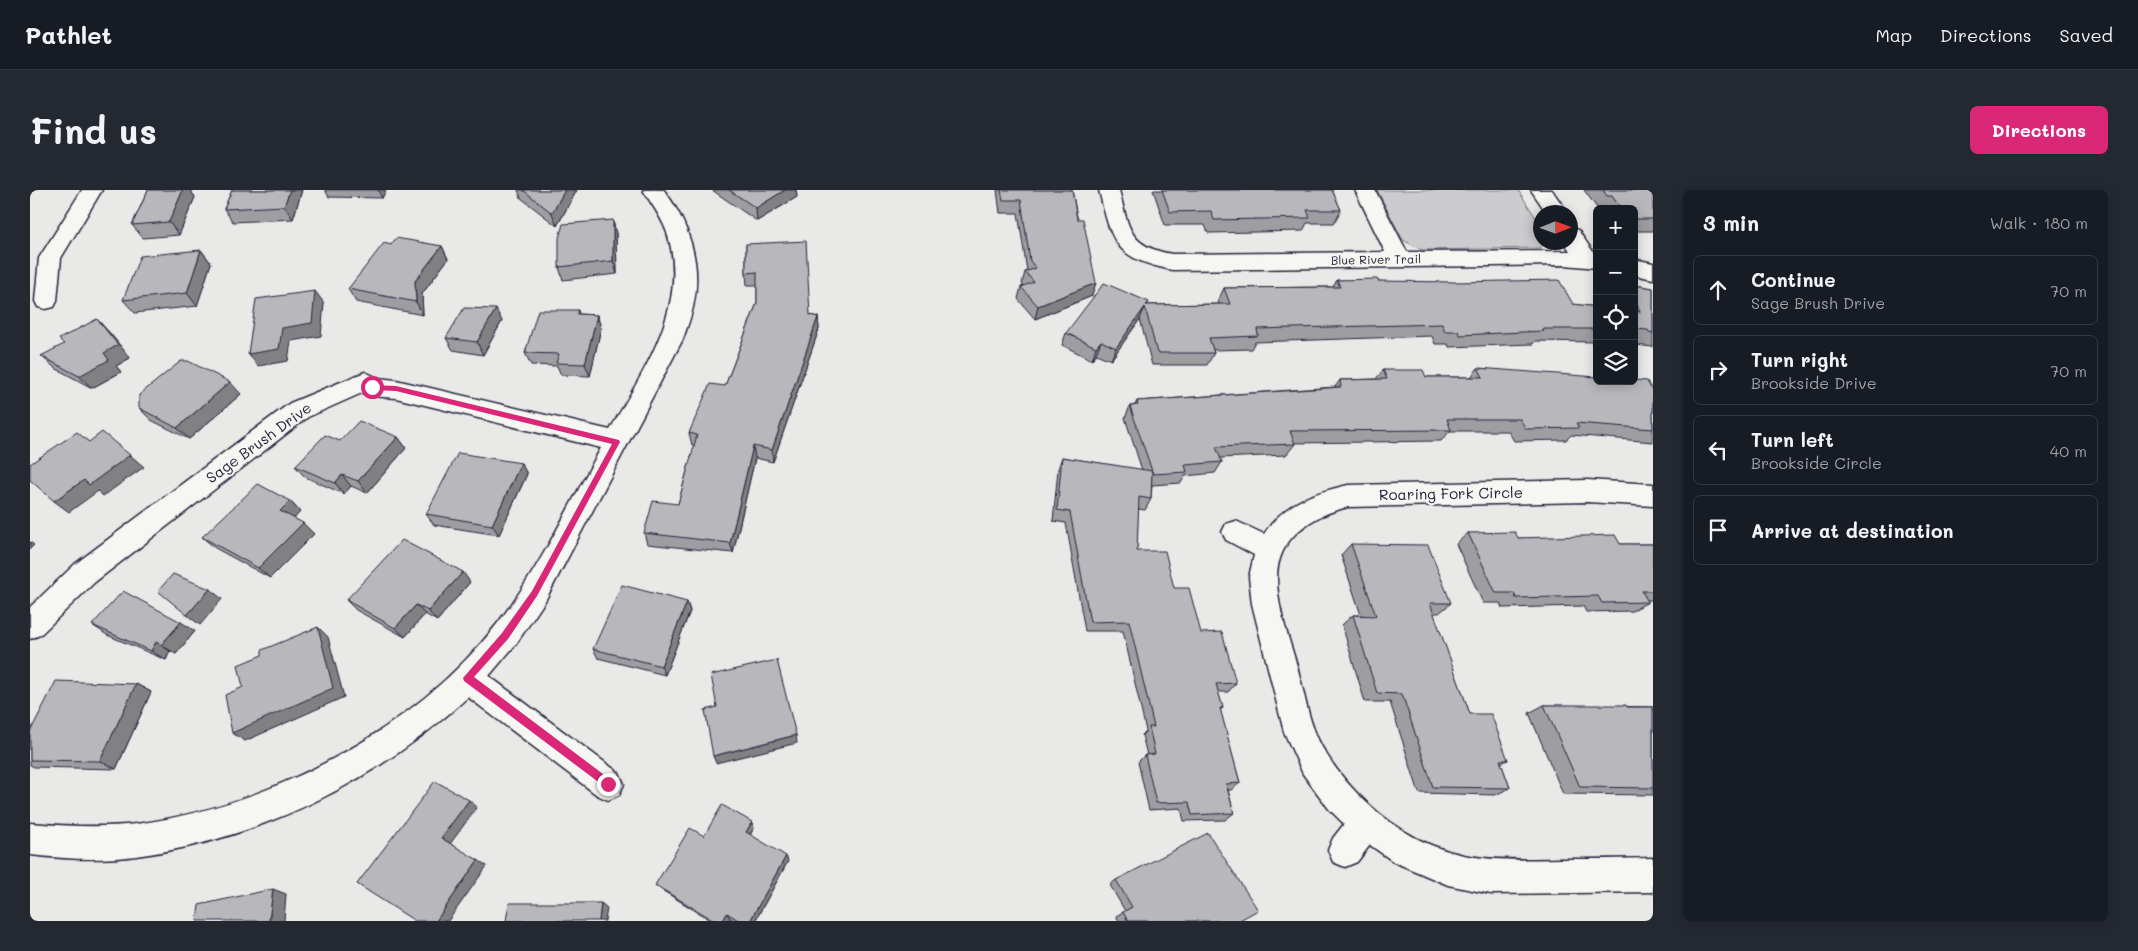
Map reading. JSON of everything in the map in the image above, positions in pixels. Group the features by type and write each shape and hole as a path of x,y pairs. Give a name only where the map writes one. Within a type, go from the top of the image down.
{"street":[{"path":"46,301 50,258 92,190"},
{"path":"30,839 67,843 136,840 199,828 262,808 329,778 392,741 446,698 467,678 505,636 534,594 672,339 683,302 685,273 683,249 675,224 665,204 654,190"},
{"name":"Blue River Trail","path":"1109,190 1122,236 1152,266 1172,262 1565,258 1592,260"},
{"path":"1365,190 1400,260"},
{"path":"1540,190 1551,205"},
{"path":"1578,244 1592,260"},
{"path":"1638,268 1653,271"},
{"name":"Sage Brush Drive","path":"30,626 85,573 300,410 364,381 372,387 396,389 617,442"},
{"name":"Roaring Fork Circle","path":"1653,495 1587,491 1348,496 1322,502 1297,515 1279,534 1269,550 1264,577 1266,604 1299,732 1314,763 1340,798 1366,823 1406,850 1448,868 1492,877 1653,876"},
{"path":"1236,532 1269,550"},
{"path":"467,678 608,784"},
{"path":"1345,850 1366,823"}],"shaded area":[{"path":"1377,190 1518,190 1533,213 1533,248 1422,250 1403,240"}],"building":[{"path":"148,190 183,190 169,222 132,225"},
{"path":"232,190 290,190 284,206 224,209"},
{"path":"523,190 565,190 552,213"},
{"path":"729,190 785,190 756,208"},
{"path":"1001,190 1072,190 1077,219 1083,219 1096,283 1038,306 1021,287 1034,282 1025,272 1036,268 1030,261 1021,200 1003,200"},
{"path":"1162,190 1332,190 1341,210 1307,210 1310,218 1214,220 1211,211 1170,212"},
{"path":"1603,190 1653,190 1653,219 1638,219 1638,205 1618,205 1612,196 1607,196"},
{"path":"613,220 613,261 559,267 559,238 563,224"},
{"path":"396,238 442,246 415,281 416,302 348,289 384,243 391,245"},
{"path":"806,241 810,315 818,317 772,450 753,446 730,543 644,533 653,501 678,504 697,435 689,433 710,384 725,386 757,303 757,272 746,273 746,244"},
{"path":"201,250 187,293 123,300 140,256"},
{"path":"1377,279 1378,281 1455,282 1559,280 1573,304 1593,306 1593,329 1543,329 1544,331 1460,335 1458,331 1445,331 1442,324 1257,329 1258,336 1209,338 1214,353 1157,353 1145,307 1116,348 1101,341 1096,347 1066,333 1104,283 1149,302 1146,305 1230,304 1224,288 1340,287 1337,280"},
{"path":"1638,286 1653,288 1653,333 1648,330 1638,329 1638,312 1640,312 1638,307"},
{"path":"315,291 312,323 282,328 279,349 248,354 256,299"},
{"path":"464,308 496,309 477,342 446,338"},
{"path":"538,310 578,310 577,314 597,315 585,364 556,363 559,354 525,353"},
{"path":"97,319 118,345 104,353 109,360 79,376 41,356 64,344 59,339"},
{"path":"181,361 188,361 230,382 177,428 139,408 139,395"},
{"path":"1478,368 1593,377 1593,385 1638,385 1638,380 1647,381 1653,390 1653,429 1576,423 1579,428 1526,429 1520,419 1447,419 1451,430 1290,431 1295,444 1216,447 1222,462 1185,465 1187,472 1153,474 1130,406 1138,405 1137,401 1341,387 1340,380 1387,379 1383,370 1423,370 1426,377 1483,377"},
{"path":"359,421 398,437 358,481 342,475 335,483 295,466 325,435 340,441"},
{"path":"77,432 89,442 102,432 130,455 89,485 84,480 54,501 30,480 30,464"},
{"path":"458,453 521,463 492,525 426,514"},
{"path":"1062,457 1152,471 1151,499 1139,497 1137,551 1165,551 1174,588 1189,588 1201,633 1222,632 1236,683 1216,684 1223,708 1220,708 1240,783 1226,784 1234,813 1192,815 1189,802 1156,803 1145,755 1155,754 1149,727 1154,727 1129,621 1090,622 1070,512 1057,510"},
{"path":"258,484 290,501 280,511 303,523 258,568 202,537"},
{"path":"1515,532 1518,538 1615,535 1620,544 1653,544 1653,591 1642,591 1648,602 1602,603 1598,596 1516,598 1514,593 1496,593 1468,533"},
{"path":"402,540 463,572 428,611 416,605 395,628 346,600"},
{"path":"1351,544 1428,545 1451,603 1430,603 1470,714 1491,714 1508,760 1500,760 1510,788 1433,787 1402,694 1377,693 1353,615 1376,616"},
{"path":"173,574 210,589 187,615 158,591"},
{"path":"622,585 687,602 661,666 593,649"},
{"path":"123,591 181,622 161,645 156,642 151,651 92,625"},
{"path":"318,627 333,688 232,733 225,695 243,687 238,665 262,655 262,650"},
{"path":"777,660 796,735 713,756 705,710 717,707 711,675"},
{"path":"56,681 136,684 100,761 30,760 30,732"},
{"path":"1544,705 1626,705 1627,707 1653,707 1653,788 1580,787"},
{"path":"435,781 469,800 441,838 478,860 436,921 415,921 357,884"},
{"path":"722,805 752,822 746,832 786,856 750,921 740,921 727,913 723,921 715,921 655,885 690,828 704,836"},
{"path":"1208,833 1258,910 1238,921 1128,921 1123,912 1132,907 1116,880"},
{"path":"273,889 269,921 197,921 199,905"},
{"path":"509,903 601,903 599,921 506,921"}],"route":[{"path":"372,387 396,389 617,442 534,594 505,636 467,678 608,784"}]}
